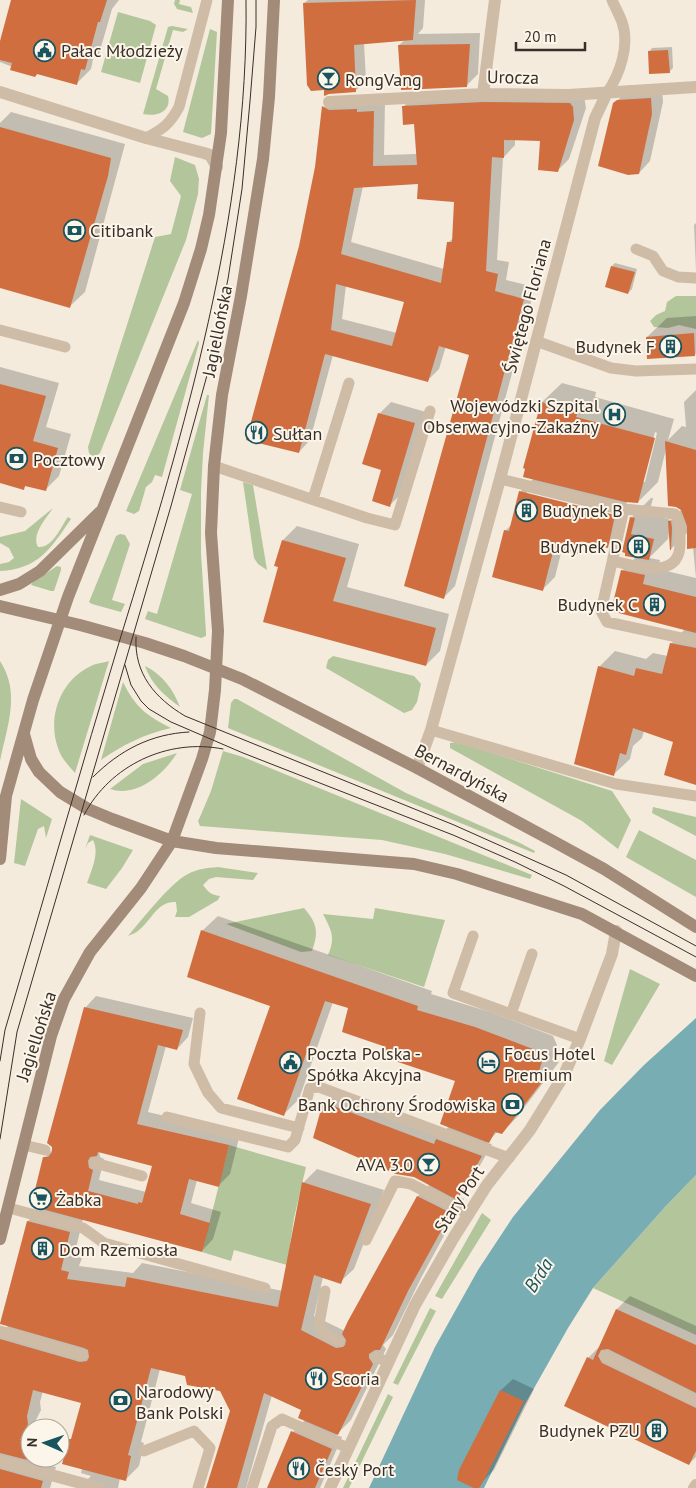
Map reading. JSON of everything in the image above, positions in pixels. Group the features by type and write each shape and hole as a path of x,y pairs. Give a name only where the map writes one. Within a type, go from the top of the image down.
{"main road":[{"name":"Jagiellońska","path":"24,734 33,700 60,620 194,276 209,215 217,167 222,124 228,0"},
{"name":"Jagiellońska","path":"0,1240 51,1036 64,999 90,952 140,888 172,841 208,738 213,717 218,631 212,533 214,466 222,395 241,296 260,174 269,97 274,0"},
{"path":"0,590 19,584 40,571 104,509"},
{"name":"Bernardyńska","path":"0,606 140,642 217,668 242,679 417,768 604,869 691,924"},
{"path":"0,860 1,833 6,796 24,734"},
{"path":"24,734 31,759 39,772 60,792 112,819 172,841 216,848 423,866 457,874 582,914 696,976"}],"street":[{"path":"483,94 495,0"},
{"name":"Urocza","path":"329,102 483,94 568,95 696,87"},
{"path":"0,92 146,138 210,155 217,167"},
{"name":"Świętego Floriana","path":"417,768 431,730 596,118 607,93"},
{"name":"Stary Port","path":"330,1488 348,1448 382,1360 454,1237 487,1185 530,1130 564,1075 580,1039 612,954 616,931"},
{"path":"0,1461 67,1484 99,1488"}],"lane":[{"path":"146,138 164,129 174,118 179,107 207,0"},
{"name":"Świętego Floriana","path":"607,93 615,81 620,68 624,37 622,23 612,0"},
{"path":"636,249 653,256 663,271 678,277 696,278"},
{"path":"0,330 65,347"},
{"path":"536,341 611,368 636,371 696,369"},
{"path":"313,500 349,383"},
{"path":"214,466 367,518 395,525 430,411"},
{"path":"500,479 624,509 676,514 680,520 680,547 675,559 665,568 653,569 613,561"},
{"path":"0,507 21,512"},
{"path":"624,509 601,611 608,622 696,641"},
{"path":"431,730 616,784 696,796"},
{"path":"473,936 454,993 580,1039"},
{"path":"511,1014 532,954"},
{"path":"200,1013 194,1064 208,1093 221,1108 299,1128"},
{"path":"168,1117 288,1147 295,1140 310,1088 320,1087 509,1158"},
{"path":"24,1145 45,1150"},
{"path":"95,1163 142,1176"},
{"path":"366,1240 395,1181 411,1184 469,1214"},
{"path":"9,1208 83,1228 104,1243 265,1288"},
{"path":"325,1291 319,1324 324,1334 339,1341"},
{"path":"0,1331 82,1355"},
{"path":"605,1356 696,1401"},
{"path":"252,1488 272,1426 282,1418 348,1448"},
{"path":"144,1451 194,1432 210,1448 198,1488"}],"green space":[{"path":"175,0 180,0 179,4 191,7 193,13 177,9 174,4"},
{"path":"118,12 150,21 156,25 140,83 101,72"},
{"path":"168,27 188,29 183,32 173,30 156,89 168,96 168,106 158,114 143,114"},
{"path":"210,29 217,32 211,134 202,138 183,132"},
{"path":"175,157 195,165 199,179 198,194 186,240 100,453 93,456 90,455 88,447 155,237 171,234 181,196 170,181"},
{"path":"676,296 696,296 696,329 679,325 668,328 654,327 650,321 656,315 665,311 667,302"},
{"path":"198,340 199,343 162,477 155,475 152,482 146,487 139,511 134,514 126,511"},
{"path":"207,395 209,395 201,492 201,553 206,636 201,638 145,619 148,611 157,614 192,494 180,490"},
{"path":"243,482 253,485 267,570 258,564 254,558"},
{"path":"53,508 43,522 36,537 38,547 52,541 68,517 71,519 50,548 43,555 25,566 0,571 0,564 9,562 14,558 9,548 0,543 0,537 25,531"},
{"path":"120,534 125,535 130,544 112,600 125,604 121,612 89,602 116,536"},
{"path":"57,566 61,567 61,570 54,591 31,585 33,582"},
{"path":"333,656 414,676 421,684 417,702 412,710 404,713 326,668 328,660"},
{"path":"0,661 10,685 11,697 9,722 0,761"},
{"path":"109,661 75,773 65,761 58,748 55,736 55,713 64,690 71,680 80,672 93,665"},
{"path":"145,666 167,683 180,707 159,689"},
{"path":"123,682 132,698 142,710 171,728 152,733 134,741 101,760"},
{"path":"234,699 406,793 520,843 535,851 534,853 228,728 231,703"},
{"path":"457,742 612,791 631,820 618,849 582,821 450,748 450,743"},
{"path":"223,751 243,757 532,875 530,879 445,854 382,840 200,826 198,821 211,791"},
{"path":"177,753 165,769 140,787 120,791 110,789 143,764"},
{"path":"21,799 52,819 46,838 44,826 38,829 25,866 14,863"},
{"path":"653,807 696,817 696,836 652,813"},
{"path":"639,830 696,860 696,897 626,857"},
{"path":"90,835 133,850 106,889 87,883 93,868 96,851 93,840 88,843 85,849"},
{"path":"218,867 258,873 253,880 216,877 209,879 203,885 210,893 220,896 218,900 189,917 175,917 177,911 176,902 164,905 155,912 144,926 128,936 173,885 195,871"},
{"path":"304,908 312,918 316,928 316,938 312,951 301,952 226,924"},
{"path":"375,908 445,920 424,987 328,955 332,943 332,934 323,914 373,919"},
{"path":"630,969 660,984 612,1065 604,1061"},
{"path":"229,1145 306,1167 294,1218 287,1265 234,1250 231,1261 202,1252"},
{"path":"696,1175 696,1335 593,1288"},
{"path":"482,1213 491,1220 442,1299 435,1296"},
{"path":"430,1308 436,1311 398,1385 393,1383"},
{"path":"388,1394 393,1397 349,1488 343,1488"}],"water":[{"name":"Brda","path":"696,1018 696,1175 593,1288 524,1406 484,1488 369,1488 435,1347 478,1270 513,1217 600,1110 644,1065"}],"building":[{"name":"Pałac Młodzieży","path":"11,0 107,0 100,22 98,22 85,70 81,69 77,85 37,74 35,77 10,70 12,63 0,60 0,41"},
{"path":"416,0 413,40 354,45 356,92 324,96 324,90 311,91 307,85 303,3"},
{"path":"470,44 467,87 401,90 398,45"},
{"path":"668,50 670,73 649,74 648,51"},
{"path":"651,98 652,114 639,174 628,175 598,166 613,103 617,100"},
{"path":"483,102 570,103 573,107 574,120 558,172 538,170 540,141 504,140 504,158 492,157 486,271 498,274 495,291 524,299 444,599 404,586 469,355 439,346 428,382 325,354 299,453 246,440 299,246 315,167 322,106 329,110 357,109 357,112 374,111 373,166 417,165 414,124 403,125 402,106","holes":["418,184 417,199 454,202 452,242 447,242 441,283 341,254 354,188","336,284 404,302 392,346 331,330"]},
{"path":"0,127 111,158 108,176 70,308 0,288"},
{"path":"611,266 635,272 628,294 605,287"},
{"name":"Budynek F","path":"694,333 695,356 647,359 646,337"},
{"path":"0,384 46,396 33,441 58,448 46,491 25,486 24,490 0,483"},
{"path":"541,402 578,412 576,417 655,438 638,503 625,502 523,477 525,469 523,468"},
{"path":"378,413 415,423 390,507 372,501 381,470 362,464"},
{"path":"665,441 696,450 696,548 687,549 687,526 681,510 668,506"},
{"path":"519,491 615,515 608,548 581,541 578,554 554,548 543,591 492,577 504,530 509,531"},
{"name":"Budynek D","path":"630,517 635,518 631,534 654,539 649,560 625,556 625,553 622,552"},
{"path":"668,521 671,521 672,528 671,550 670,550"},
{"path":"282,540 346,558 333,601 436,628 426,666 263,622 278,567 274,566"},
{"name":"Budynek C","path":"621,570 645,575 643,584 696,597 696,633 611,611"},
{"path":"670,643 696,648 696,785 664,775 673,742 633,728 626,755 620,753 614,776 574,764 598,666 634,676 636,668 662,674"},
{"path":"201,930 418,1006 417,1010 475,1027 538,1051 542,1061 538,1075 545,1078 502,1134 495,1132 489,1143 440,1124 455,1081 380,1056 383,1046 342,1032 348,1008 325,1001 284,1116 237,1099 270,1006 187,977"},
{"path":"84,1007 183,1030 177,1050 158,1045 137,1124 229,1145 219,1187 189,1179 180,1214 210,1223 202,1252 31,1206 43,1157 48,1157 52,1152 52,1147 47,1143","holes":["98,1152 152,1166 142,1203 138,1202 138,1204 88,1191 93,1170 89,1168 88,1161 90,1157 97,1156"]},
{"path":"323,1102 434,1144 436,1139 482,1156 457,1200 414,1177 396,1174 313,1138"},
{"path":"302,1182 371,1204 341,1284 314,1275 301,1330 336,1348 345,1345 346,1340 342,1334 348,1321 417,1196 451,1213 408,1291 380,1350 375,1350 369,1354 373,1364 338,1435 298,1418 301,1410 264,1393 237,1488 206,1488 230,1411 220,1391 187,1385 185,1376 151,1368 128,1455 131,1456 126,1481 70,1466 70,1439 81,1403 33,1390 27,1418 20,1418 20,1458 0,1453 0,1339 80,1362 87,1361 89,1357 88,1350 84,1348 0,1324 27,1221 70,1232 61,1270 69,1272 67,1279 125,1287 127,1277 278,1307"},
{"name":"Budynek PZU","path":"616,1309 696,1345 696,1393 608,1349 601,1350 598,1356 602,1363 696,1408 696,1451 689,1465 564,1406 587,1357 593,1360"},
{"path":"500,1390 524,1401 483,1482 479,1488 474,1488 457,1480 459,1470"},
{"name":"Český Port","path":"291,1431 332,1449 315,1488 267,1488"},
{"path":"0,1469 43,1481 41,1488 0,1488"}],"tram line":[{"path":"0,1061 5,1030 91,734 168,481 208,322 224,242 237,161 244,81 246,0"},
{"path":"0,1139 17,1032 171,506 209,368 228,279 242,189 256,27 256,0"},
{"path":"136,637 136,650 139,662 148,684 164,701 185,716 454,825 566,875 696,946"},
{"path":"125,665 131,685 141,701 149,709 171,722 243,753 453,835 515,862 564,886 696,957"},
{"path":"93,777 103,767 137,745 162,736 189,732"},
{"path":"84,815 95,797 109,782 125,769 143,759 162,752 182,748 223,749"}],"place":[{"name":"Pałac Młodzieży","path":"45,50"},
{"name":"RongVang","path":"329,79"},
{"name":"Citibank","path":"74,230"},
{"name":"Budynek F","path":"671,346"},
{"name":"Wojewódzki Szpital Obserwacyjno-Zakaźny","path":"615,415"},
{"name":"Sułtan","path":"257,433"},
{"name":"Pocztowy","path":"17,459"},
{"name":"Budynek B","path":"526,510"},
{"name":"Budynek D","path":"638,546"},
{"name":"Budynek C","path":"654,604"},
{"name":"Poczta Polska - Spółka Akcyjna","path":"291,1063"},
{"name":"Focus Hotel Premium","path":"488,1063"},
{"name":"Bank Ochrony Środowiska","path":"512,1104"},
{"name":"AVA 3.0","path":"429,1164"},
{"name":"Żabka","path":"40,1199"},
{"name":"Dom Rzemiosła","path":"43,1249"},
{"name":"Scoria","path":"317,1378"},
{"name":"Narodowy Bank Polski","path":"120,1401"},
{"name":"Budynek PZU","path":"656,1430"},
{"name":"Český Port","path":"299,1469"}]}
